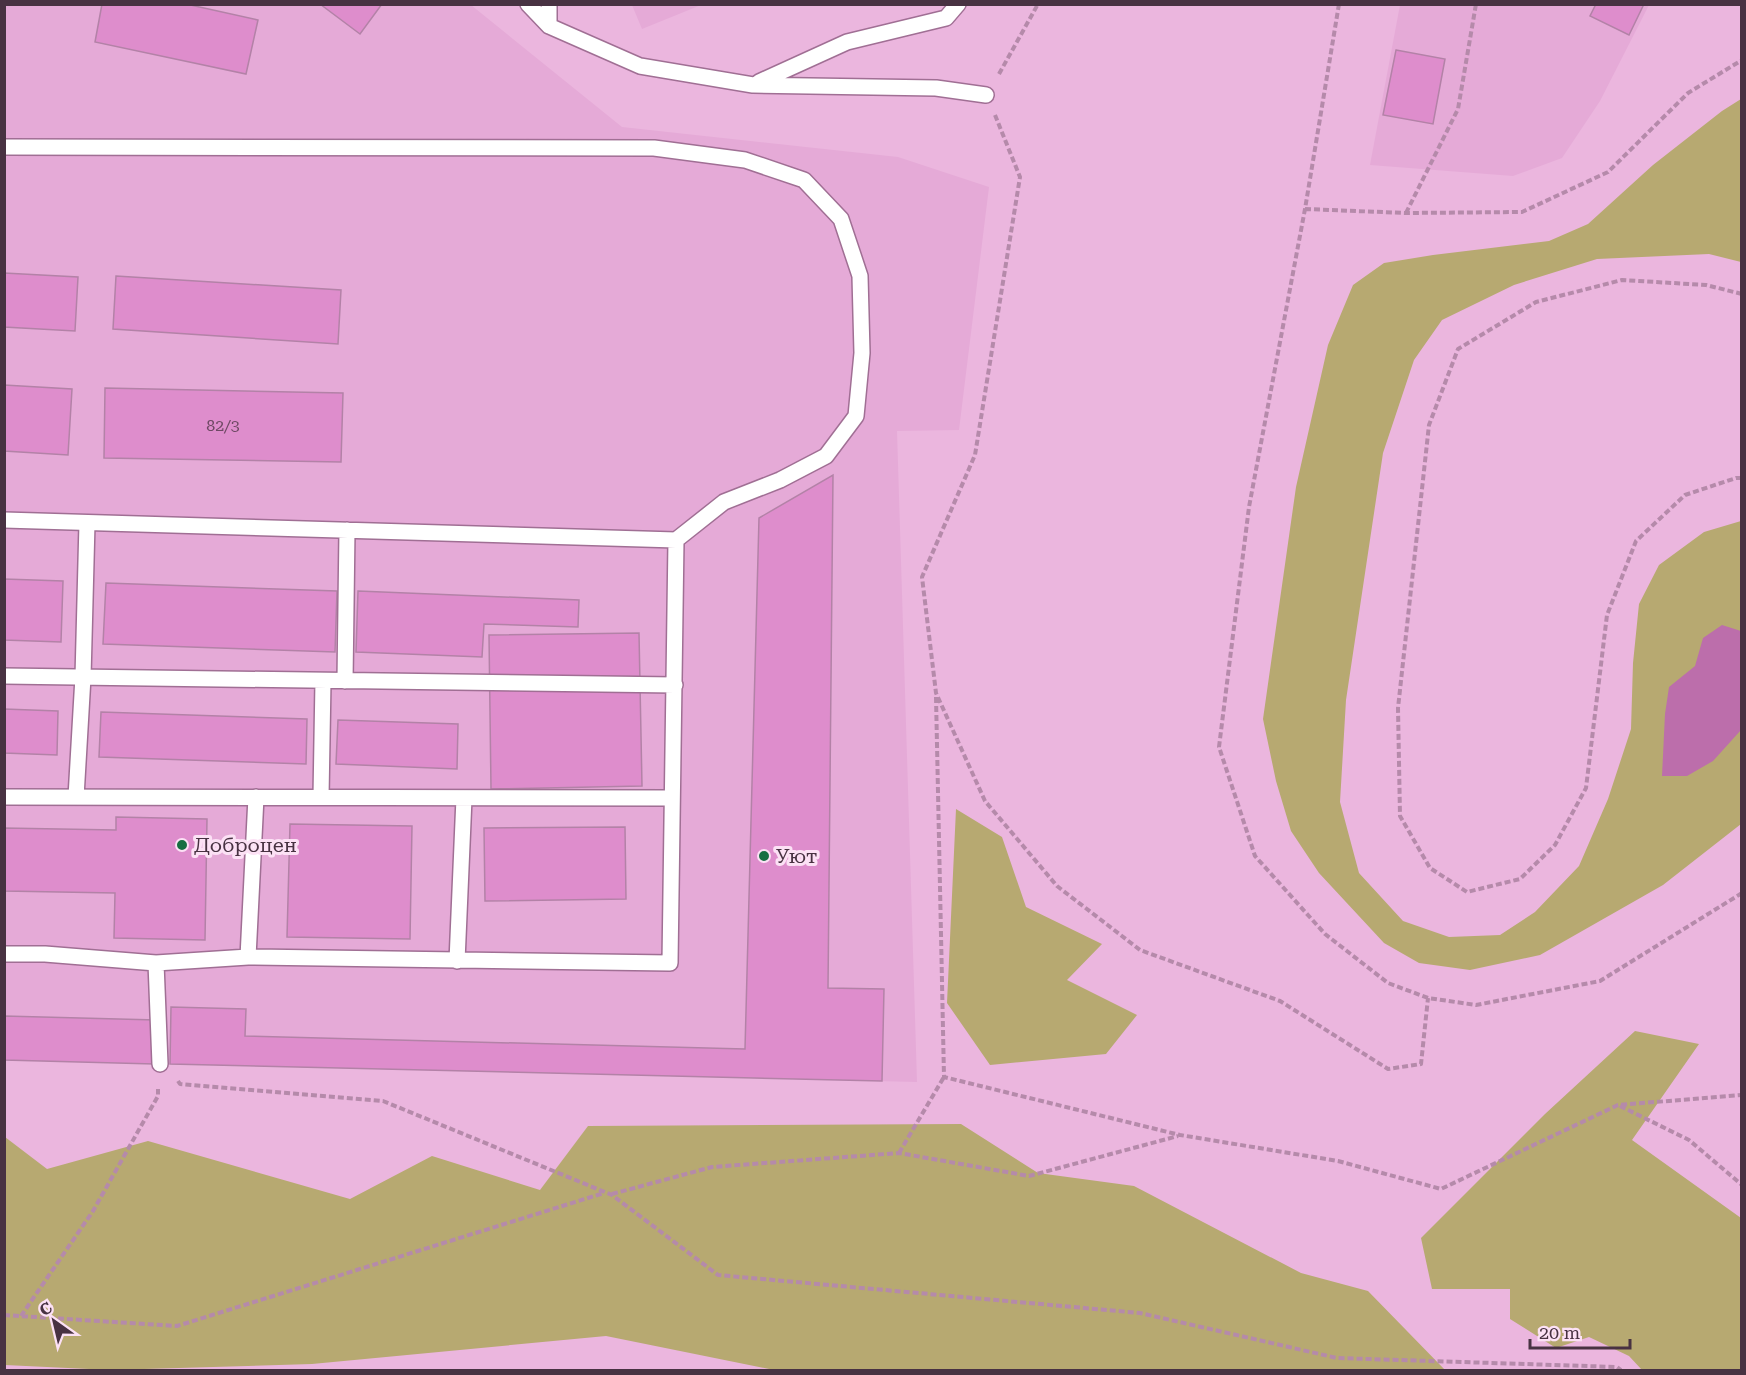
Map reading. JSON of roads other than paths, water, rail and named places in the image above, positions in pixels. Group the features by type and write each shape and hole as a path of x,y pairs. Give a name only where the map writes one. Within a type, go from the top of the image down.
{"lane":[{"path":"528,4 549,26 640,66 753,85 936,88 986,95"},
{"path":"549,4 549,26"},
{"path":"753,85 846,42 946,18 958,4"},
{"path":"4,147 654,148 745,160 804,180 841,219 860,276 862,353 856,416 826,456 780,480 724,502 676,540 4,520"},
{"path":"76,797 83,677 87,523"},
{"path":"345,681 347,530"},
{"path":"4,954 45,954 156,963 248,957 670,963 676,540"},
{"path":"4,676 675,685"},
{"path":"321,797 323,681"},
{"path":"4,796 672,798"},
{"path":"248,957 255,797"},
{"path":"458,960 464,798"},
{"path":"156,963 160,1064"}],"place":[{"name":"Доброцен","path":"182,845"},
{"name":"Уют","path":"764,856"}]}
